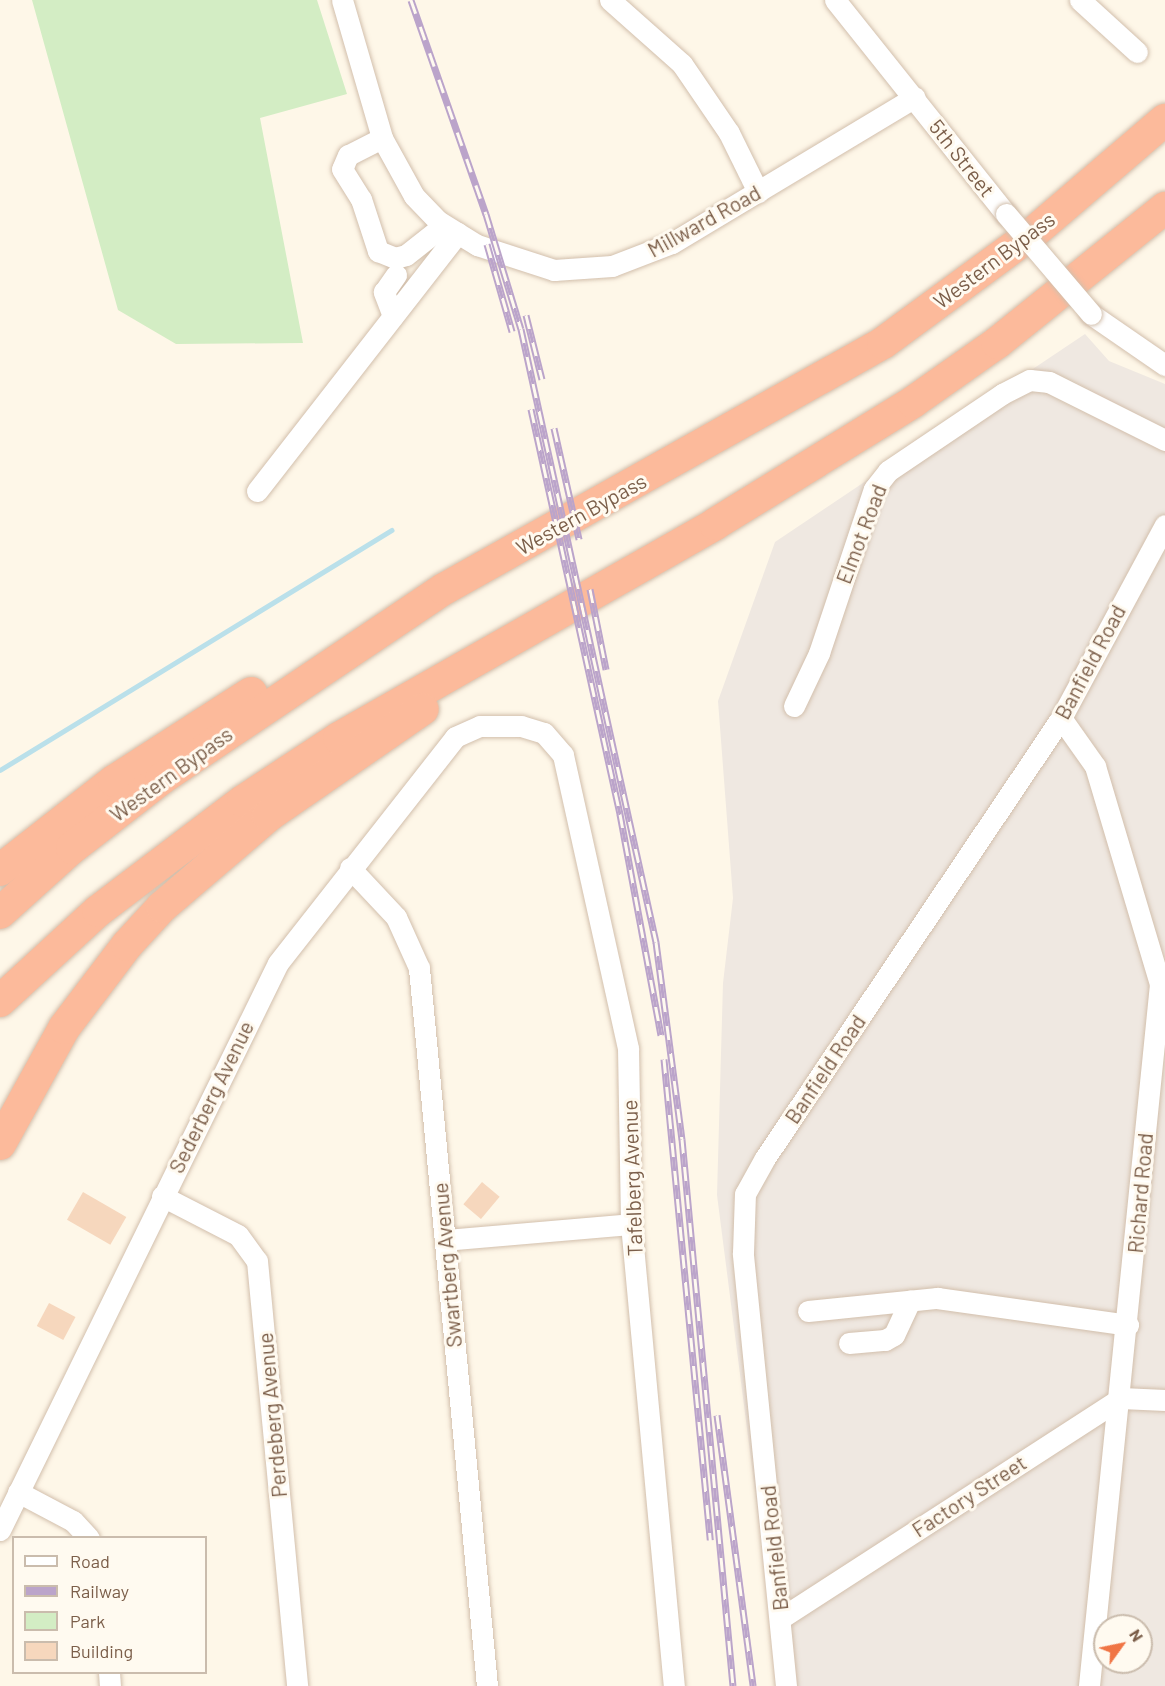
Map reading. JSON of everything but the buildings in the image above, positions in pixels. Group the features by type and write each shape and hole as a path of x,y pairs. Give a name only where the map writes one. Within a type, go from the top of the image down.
{"highway":[{"name":"Western Bypass","path":"0,914 72,848 161,778 444,589 883,343 1033,233 1165,120"},
{"path":"0,1001 98,911 243,801 339,738 560,610 733,514 914,402 997,344 1165,208"},
{"path":"0,870 114,781 203,723 362,627 444,589"},
{"path":"0,1144 64,1028 127,945 188,882 268,816 560,610"}],"street":[{"name":"Millward Road","path":"342,0 382,138 408,187 451,229 477,245 554,270 588,270 672,243 915,97"},
{"path":"610,0 682,64 705,95 758,192"},
{"name":"5th Street","path":"835,0 915,97 1006,214 1091,314 1165,365"},
{"path":"1080,0 1137,52"},
{"path":"382,138 348,155 342,169 361,199 378,251 395,258 406,255 451,229"},
{"path":"257,491 393,316 451,229"},
{"path":"393,316 384,298 396,275"},
{"name":"Elmot Road","path":"794,706 819,653 878,483 932,439 1014,387 1030,380 1049,382 1165,440"},
{"name":"Banfield Road","path":"786,1686 743,1253 745,1194 765,1158 1061,718 1165,525"},
{"name":"Richard Road","path":"1061,718 1095,766 1159,974 1121,1398 1089,1686"},
{"name":"Sederberg Avenue","path":"0,1530 278,963 444,747 468,729 496,723"},
{"name":"Tafelberg Avenue","path":"496,723 544,733 556,743 575,796 628,1048 631,1224 674,1686"},
{"name":"Swartberg Avenue","path":"350,868 396,916 419,968 487,1686"},
{"name":"Perdeberg Avenue","path":"162,1196 238,1235 258,1261 297,1686"},
{"path":"445,1240 631,1224"},
{"path":"808,1311 910,1300 956,1299 1017,1312 1128,1325"},
{"path":"849,1343 885,1340 894,1335 910,1300"},
{"path":"1121,1398 1165,1400"},
{"name":"Factory Street","path":"781,1618 1121,1398"},
{"path":"18,1492 73,1521 87,1536"}],"shaded area":[{"path":"1085,334 1109,361 1165,384 1165,1686 780,1686 717,1195 723,983 733,898 718,701 775,542"}],"green space":[{"path":"32,0 317,0 347,94 260,118 303,343 176,344 118,310"}],"waterway":[{"path":"0,770 391,530"}],"railway":[{"path":"411,0 486,214 521,329 656,942 682,1139 733,1686"},
{"path":"487,244 512,331"},
{"path":"526,315 542,379"},
{"path":"531,409 620,814 661,1035"},
{"path":"554,428 579,539"},
{"path":"590,589 606,669"},
{"path":"664,1059 710,1540"},
{"path":"717,1415 753,1686"}]}
